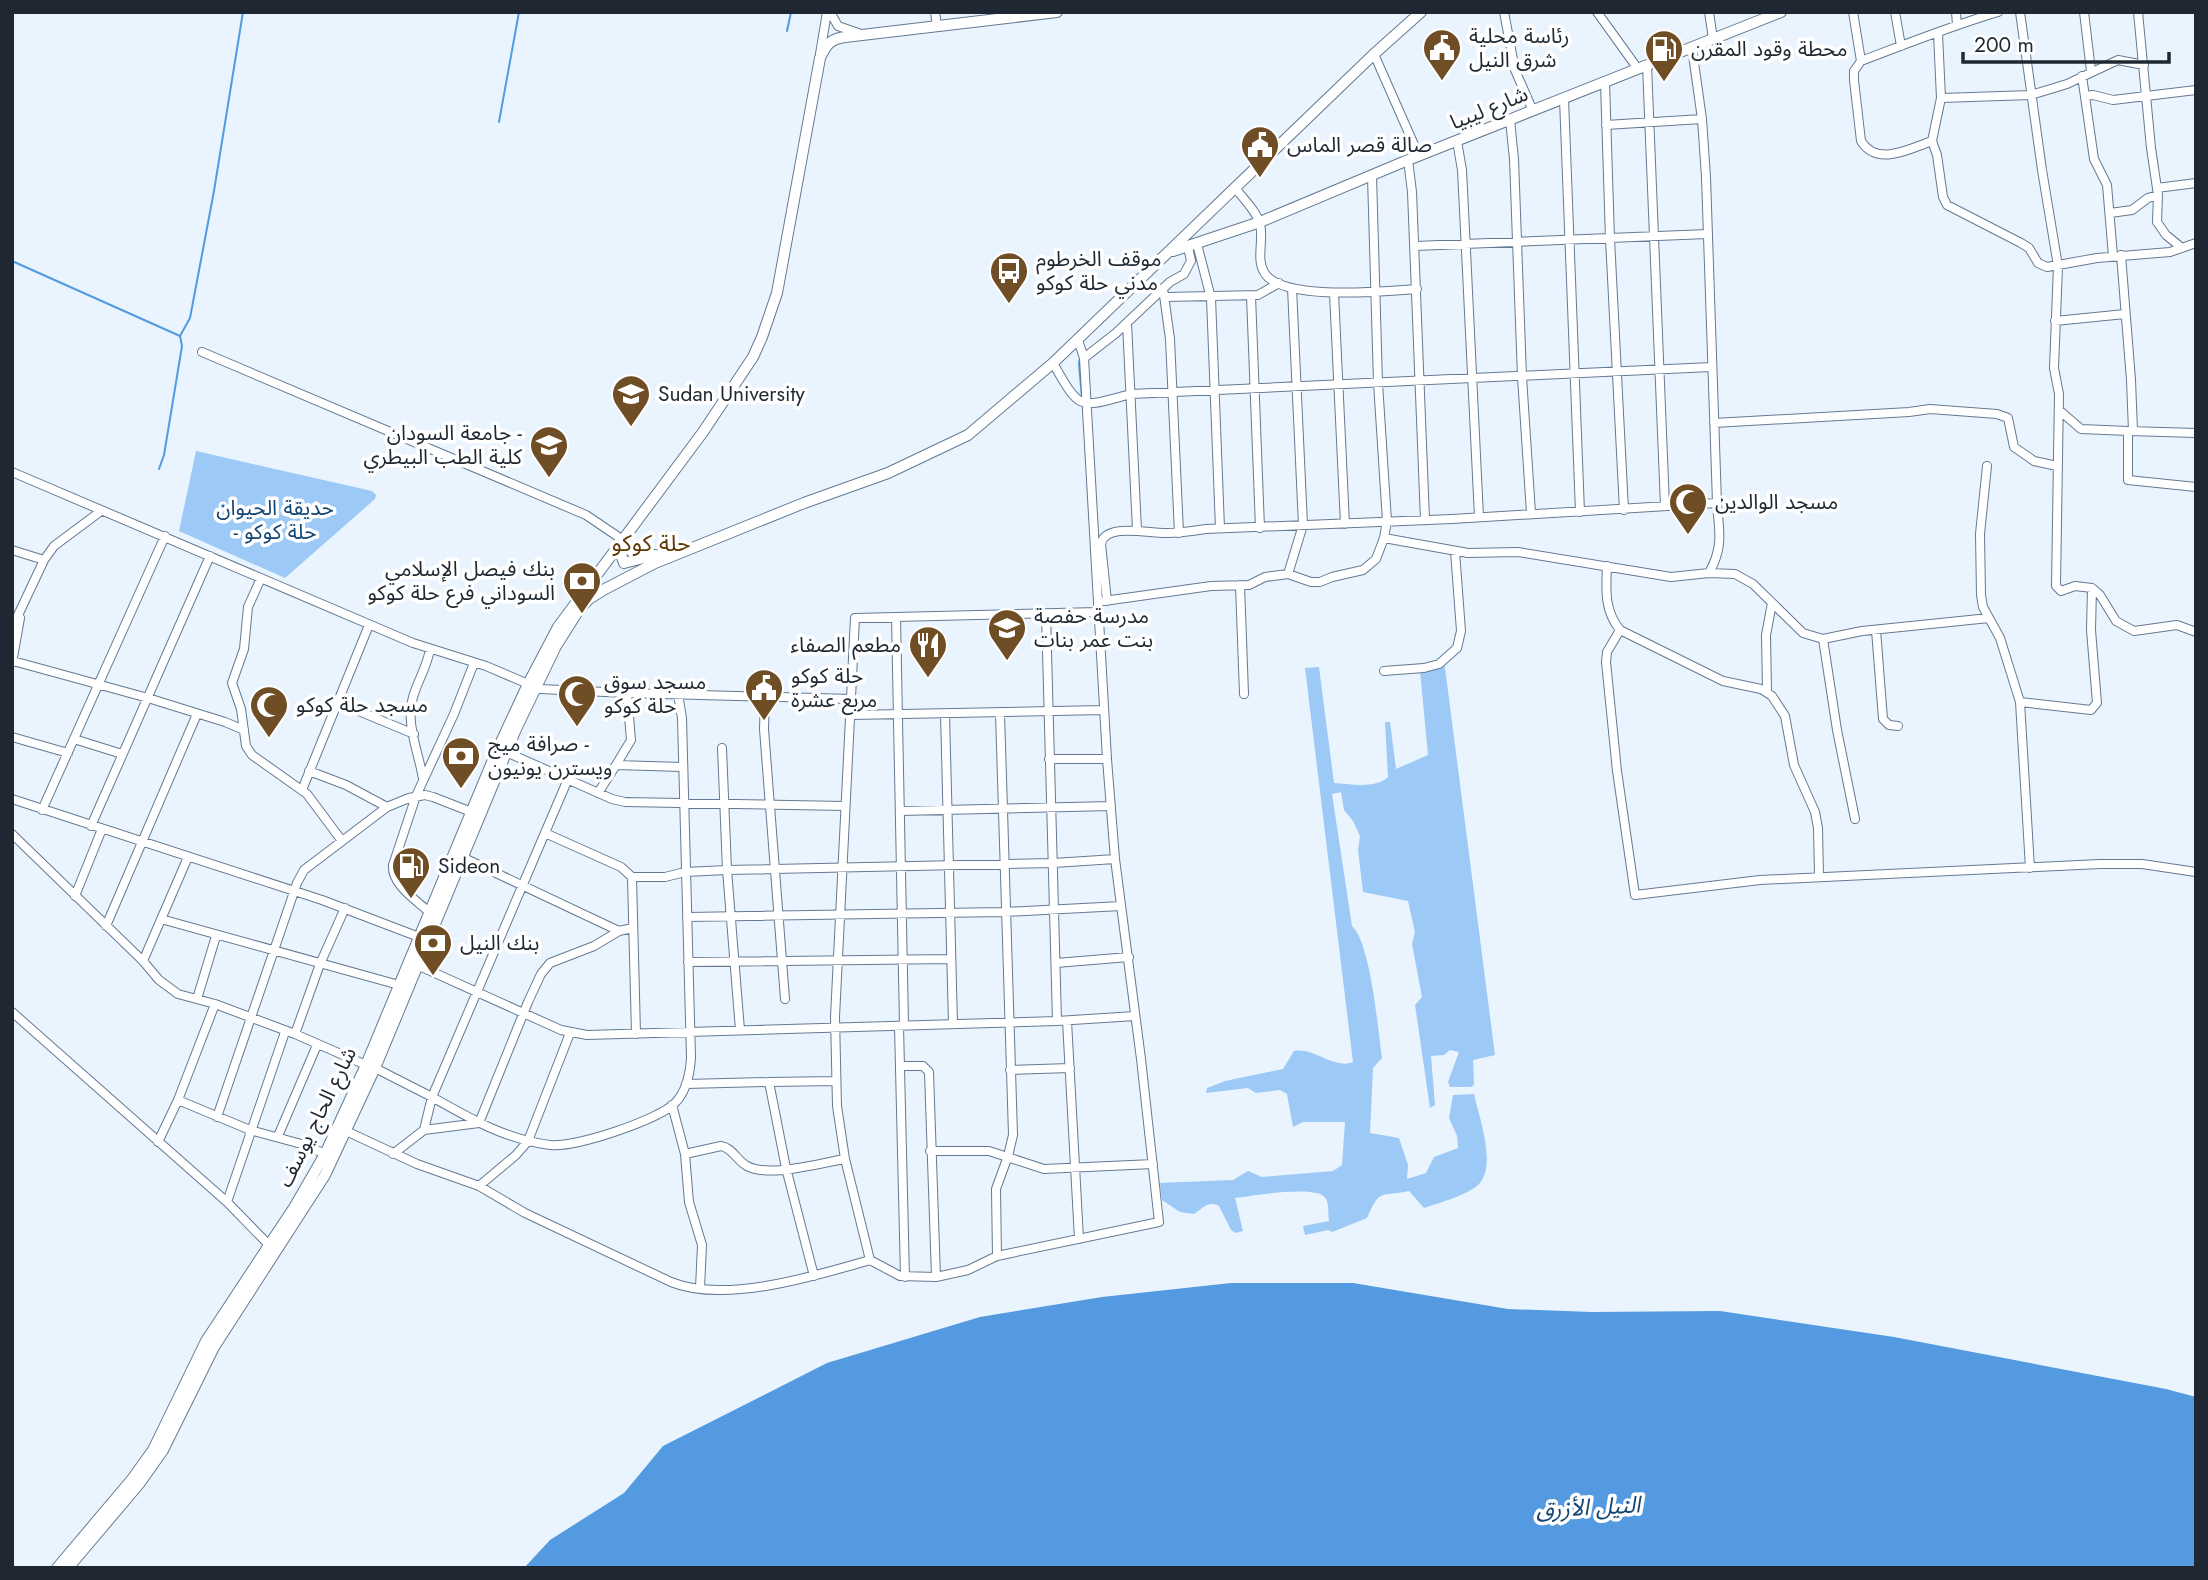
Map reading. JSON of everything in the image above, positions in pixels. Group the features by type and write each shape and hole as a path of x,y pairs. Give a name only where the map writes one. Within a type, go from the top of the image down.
{"main road":[{"path":"532,685 562,620 703,432 747,367 762,337 775,303 820,58 825,47 833,39 862,34 1057,12"},
{"path":"1394,36 1413,12"},
{"path":"532,685 564,632 589,599 671,556 888,473 957,442 1078,340 1374,54 1421,12"},
{"name":"شارع ليبيا","path":"1170,251 1260,222 1413,158 1782,12"},
{"path":"626,536 621,554 624,563 655,555 671,556"},
{"name":"شارع الحاج يوسف","path":"57,1568 133,1478 153,1450 206,1341 325,1154 417,965 462,857 475,814 506,752 532,685"},
{"name":"شارع الحاج يوسف","path":"68,1568 139,1484 163,1450 205,1362 242,1300 308,1203 346,1131 399,985 429,912 532,685"}],"street":[{"path":"828,12 838,26 862,34"},
{"path":"820,58 828,12"},
{"path":"935,12 937,26"},
{"path":"957,12 957,24"},
{"path":"1504,12 1515,70 1534,111"},
{"path":"1597,12 1642,67 1648,124 1665,506"},
{"path":"1709,12 1713,39"},
{"path":"1853,12 1861,61"},
{"path":"1895,12 1900,46"},
{"path":"1956,12 1957,24"},
{"path":"1932,141 1882,156 1866,149 1861,141 1854,71 1861,61 1938,34 1957,24 1998,12"},
{"path":"2020,12 2058,266 2054,368 2059,410 2056,586 2061,591 2075,586 2092,588 2100,595 2116,621 2124,627 2142,631 2177,625 2196,632"},
{"path":"2084,12 2091,71"},
{"path":"2138,12 2158,192 2157,222 2166,235 2182,248"},
{"path":"1938,34 1941,99 1932,141 1947,205 2029,248 2041,266 2170,252 2196,243"},
{"path":"1692,48 1702,119 1719,553 1709,573"},
{"path":"1374,54 1413,158 1412,192 1425,520"},
{"path":"1941,99 2031,95 2053,89 2120,60 2133,65 2144,65"},
{"path":"2082,76 2092,150 2107,185 2125,314 2132,380 2128,480 2196,488"},
{"path":"1605,82 1623,510"},
{"path":"2085,96 2093,95 2113,100 2196,90"},
{"path":"1564,99 1580,512"},
{"path":"1606,125 1702,119"},
{"path":"1510,120 1531,513"},
{"path":"1457,142 1462,170 1479,517"},
{"path":"1097,602 1210,586 1256,583 1265,577 1288,575 1320,582 1363,570 1376,559 1387,522 1378,383 1372,176"},
{"path":"2110,213 2132,210 2158,192 2196,183"},
{"path":"1236,188 1260,222 1264,273 1279,283 1292,288 1334,293 1417,289"},
{"path":"1415,247 1707,234"},
{"path":"1084,358 1188,269 1193,245"},
{"path":"1193,245 1210,298 1220,528"},
{"path":"1166,297 1251,296 1268,291 1279,283"},
{"path":"1163,288 1170,339 1179,533"},
{"path":"1288,575 1303,525 1292,288"},
{"path":"1334,293 1345,524"},
{"path":"1251,296 1260,528"},
{"path":"2055,321 2125,314"},
{"path":"1127,323 1137,530"},
{"path":"346,1131 393,1154 479,1186 524,1213 671,1282 700,1288 748,1287 794,1281 870,1260 905,1277 936,1277 968,1270 998,1256 1159,1222 1129,957 1115,859 1097,612 1084,358 1078,340"},
{"path":"202,352 586,515 626,536"},
{"path":"1053,363 1074,399 1086,404 1131,394 1712,368"},
{"path":"1714,423 1923,409 1997,414 2008,418 2014,447 2034,461 2057,466"},
{"path":"2059,410 2081,429 2196,433"},
{"path":"1987,466 1980,534 1981,595 1983,607 2000,638 2020,702 2030,868"},
{"path":"12,472 369,625 430,649 554,691 851,699"},
{"path":"1107,601 1102,538 1107,534 1137,530 1179,533 1220,528 1387,522 1717,503"},
{"path":"12,628 44,559 54,546 101,511"},
{"path":"42,810 165,536"},
{"path":"1384,538 1476,554 1518,552 1671,577 1725,572 1744,577 1803,633 1823,639 1875,630 1989,618"},
{"path":"12,550 44,559"},
{"path":"1384,671 1439,664 1457,648 1461,631 1454,551"},
{"path":"92,825 210,556"},
{"path":"1607,566 1606,599 1610,618 1620,630 1712,673 1723,681 1767,691"},
{"path":"261,578 248,607 244,649 232,682 241,709 248,751 302,790 315,803 342,841"},
{"path":"1240,585 1244,694"},
{"path":"2020,702 2091,710 2094,708 2097,703 2091,630 2092,588"},
{"path":"1772,603 1766,635 1767,691 1785,716 1794,765 1815,812 1819,876"},
{"path":"22,607 13,662 148,698 244,730"},
{"path":"870,1260 838,1124 836,1081 835,1027 855,618 1097,612"},
{"path":"1046,614 1053,908 1062,1021 1070,1068 1079,1239"},
{"path":"896,617 905,1277"},
{"path":"302,790 369,625"},
{"path":"1620,630 1607,652 1606,662 1617,771 1635,895 1690,887 1819,876 2100,864 2142,864 2196,872"},
{"path":"1875,630 1883,719 1889,725 1898,726"},
{"path":"1823,639 1837,730 1855,819"},
{"path":"423,779 410,717 413,697 425,671 430,649"},
{"path":"429,912 400,885 393,871 416,796 474,663"},
{"path":"598,793 631,740 627,694"},
{"path":"12,834 167,987 178,994 215,1004 295,1034 370,1066 478,1122 528,1141 551,1145 575,1143 629,1126 673,1105 686,1084 690,1065 688,962 682,718 678,694"},
{"path":"765,696 764,729 785,999"},
{"path":"337,702 414,734"},
{"path":"851,715 1104,710"},
{"path":"998,1256 996,1189 1013,1135 1004,912 1000,713"},
{"path":"106,926 197,714"},
{"path":"945,714 953,1024"},
{"path":"12,737 68,753"},
{"path":"74,739 122,754"},
{"path":"722,748 727,870 740,1030"},
{"path":"506,752 598,793 625,802 845,806"},
{"path":"1049,759 1107,760"},
{"path":"616,765 682,767"},
{"path":"309,771 346,785 387,807"},
{"path":"424,1130 432,1097 568,779"},
{"path":"216,1117 304,870 387,807 416,796 433,797 475,814"},
{"path":"12,799 296,891 419,937"},
{"path":"900,811 1111,806"},
{"path":"75,896 102,829"},
{"path":"545,833 621,867 632,877 727,870 1054,863 1115,859"},
{"path":"143,961 188,857"},
{"path":"462,857 619,931"},
{"path":"632,877 636,1034"},
{"path":"687,918 950,914 1121,906"},
{"path":"295,1034 320,964 345,908"},
{"path":"161,919 399,985"},
{"path":"478,1122 541,974 550,962 594,946 619,931 633,928"},
{"path":"197,999 216,936"},
{"path":"1056,963 1129,957"},
{"path":"688,962 951,959"},
{"path":"417,965 570,1033 610,1036 1062,1021 1135,1016"},
{"path":"159,1142 215,1004"},
{"path":"12,1012 227,1202 269,1245"},
{"path":"227,1202 285,1032"},
{"path":"479,1186 516,1155 528,1141 570,1033"},
{"path":"278,1136 317,1045"},
{"path":"901,1066 923,1066 929,1072 936,1277"},
{"path":"1010,1070 1070,1068"},
{"path":"686,1084 836,1081"},
{"path":"769,1082 786,1168 814,1276"},
{"path":"177,1100 250,1130 305,1144 325,1154"},
{"path":"673,1105 685,1154 689,1202 702,1245 700,1288"},
{"path":"393,1154 424,1130 478,1122"},
{"path":"685,1154 721,1146 730,1149 745,1165 756,1169 786,1168 845,1159"},
{"path":"930,1151 989,1151 1044,1169 1153,1164"}],"green space":[{"name":"حديقة الحيوان - حلة كوكو","path":"196,451 372,491 376,495 375,499 285,578 179,531"},
{"path":"1444,660 1495,1055 1473,1060 1474,1085 1471,1087 1450,1087 1448,1082 1459,1052 1450,1050 1444,1055 1431,1056 1435,1105 1430,1108 1415,1005 1422,997 1412,944 1415,932 1408,901 1363,892 1358,850 1360,836 1344,810 1341,792 1332,794 1352,926 1359,936 1369,968 1382,1058 1373,1068 1370,1133 1399,1138 1408,1165 1407,1179 1426,1173 1434,1157 1458,1148 1457,1136 1449,1118 1453,1095 1474,1094 1487,1153 1484,1176 1479,1184 1468,1192 1424,1208 1409,1191 1382,1196 1375,1202 1367,1218 1332,1232 1328,1230 1305,1235 1303,1226 1329,1221 1326,1199 1311,1192 1284,1192 1235,1198 1243,1231 1236,1233 1231,1230 1219,1206 1215,1204 1205,1206 1194,1214 1180,1212 1162,1200 1160,1183 1233,1180 1248,1171 1262,1177 1333,1171 1342,1165 1345,1122 1303,1122 1293,1127 1287,1094 1280,1090 1256,1093 1248,1088 1206,1093 1207,1088 1225,1081 1283,1069 1294,1051 1309,1052 1338,1063 1353,1062 1305,668 1319,667 1334,783 1362,785 1377,783 1388,777 1385,722 1390,722 1396,769 1428,755 1420,671"}],"water":[{"name":"النيل الأزرق","path":"1231,1283 1353,1283 1508,1309 1592,1312 1720,1311 1894,1337 2196,1397 2196,1568 524,1568 550,1540 624,1493 663,1446 827,1363 980,1317 1102,1297"}],"waterway":[{"path":"180,336 190,318 243,12"},
{"path":"499,122 519,12"},
{"path":"787,31 791,12"},
{"path":"12,261 180,336 182,346 164,455 159,469"},
{"path":"1080,358 1082,398"}],"place":[{"name":"رئاسة محلية شرق النيل","path":"1442,82"},
{"name":"محطة وقود المقرن","path":"1664,83"},
{"name":"صالة قصر الماس","path":"1260,179"},
{"name":"موقف الخرطوم مدني حلة كوكو","path":"1009,305"},
{"name":"Sudan University","path":"631,428"},
{"name":"جامعة السودان - كلية الطب البيطري","path":"549,479"},
{"name":"مسجد الوالدين","path":"1688,536"},
{"name":"بنك فيصل الإسلامي السوداني فرع حلة كوكو","path":"582,615"},
{"name":"مدرسة حفصة بنت عمر بنات","path":"1007,662"},
{"name":"مطعم الصفاء","path":"928,679"},
{"name":"حلة كوكو مربع عشرة","path":"764,722"},
{"name":"مسجد سوق حلة كوكو","path":"577,728"},
{"name":"مسجد حلة كوكو","path":"269,739"},
{"name":"صرافة ميج - ويسترن يونيون","path":"461,790"},
{"name":"Sideon","path":"411,900"},
{"name":"بنك النيل","path":"433,977"}],"district":[{"name":"حلة كوكو","path":"651,543"}]}
